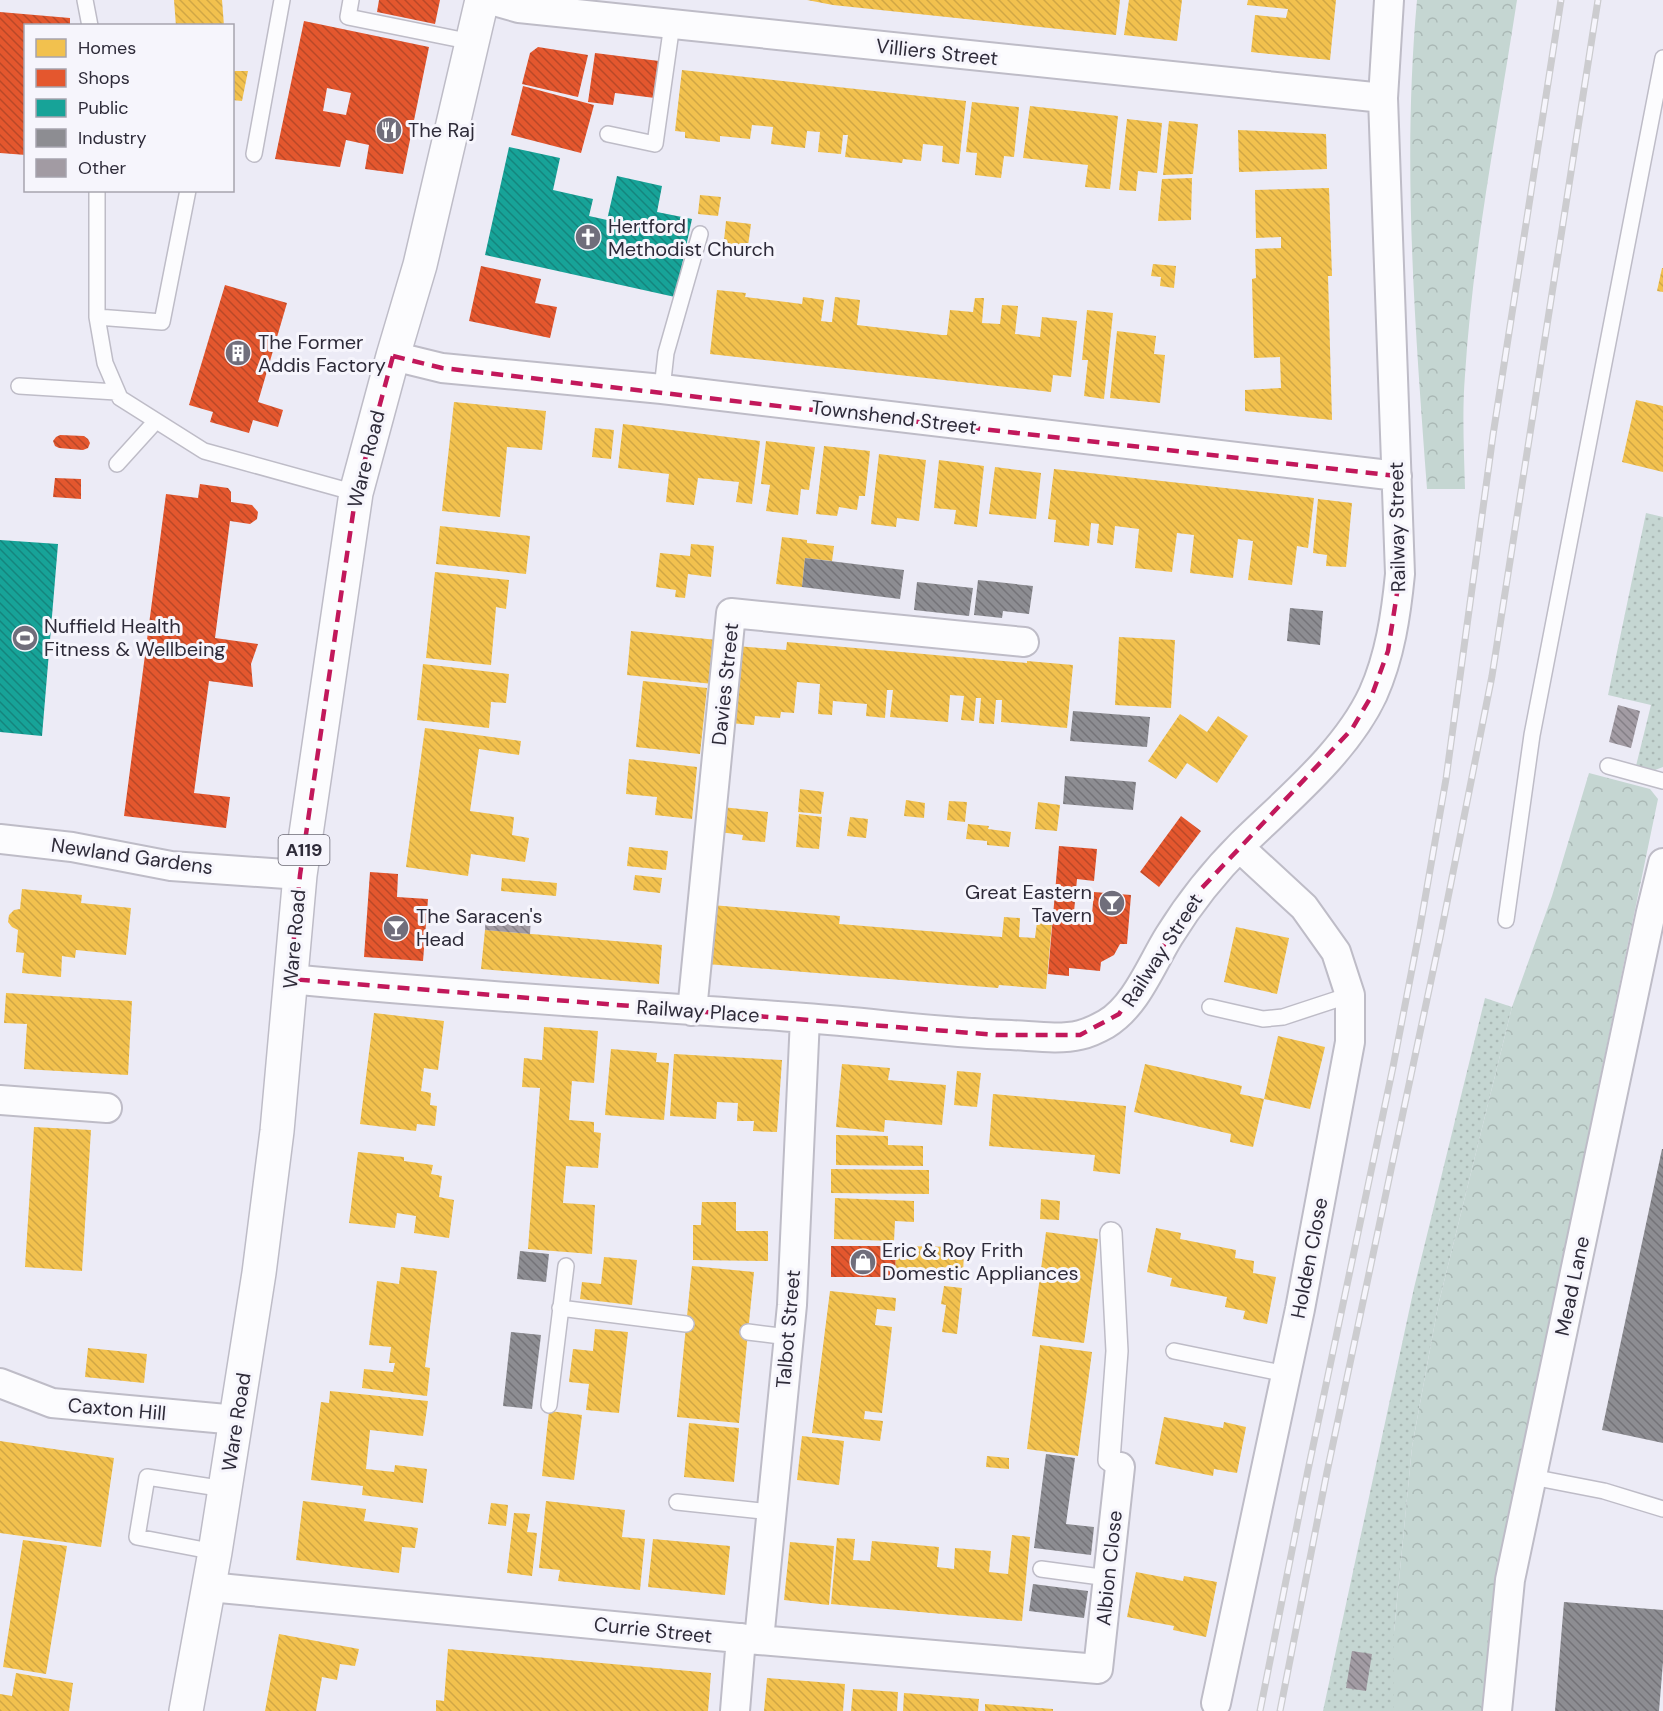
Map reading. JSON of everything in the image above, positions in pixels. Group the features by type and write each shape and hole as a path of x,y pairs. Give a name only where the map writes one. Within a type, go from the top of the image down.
{"main road":[{"name":"Ware Road","path":"186,1711 215,1552 259,1274 277,1131 300,875 356,493 420,265 482,0"}],"street":[{"name":"Villiers Street","path":"491,0 519,8 1383,98"},
{"name":"Railway Street","path":"1104,1025 1119,1014 1138,990 1199,891 1239,847 1312,775 1352,729 1372,695 1388,651 1396,616 1400,574 1383,98 1389,0"},
{"name":"Townshend Street","path":"393,356 442,368 662,389 1397,476"},
{"name":"Davies Street","path":"692,1011 731,614 1024,642"},
{"name":"Newland Gardens","path":"0,839 72,847 171,866 300,875"},
{"name":"Holden Close","path":"1216,1703 1286,1374 1350,1042 1350,995 1336,952 1304,907 1239,847"},
{"name":"Mead Lane","path":"1497,1711 1510,1580 1663,863"},
{"name":"Railway Place","path":"290,979 997,1035 1050,1037 1080,1035 1104,1025"},
{"name":"Talbot Street","path":"735,1711 750,1639 771,1512 792,1294 805,1018"},
{"path":"0,1100 107,1108"},
{"path":"1111,1233 1117,1351 1109,1460 1120,1467"},
{"name":"Caxton Hill","path":"0,1383 52,1403 237,1420"},
{"name":"Albion Close","path":"1098,1669 1120,1467"},
{"name":"Currie Street","path":"209,1587 750,1639 1098,1669"}],"lane":[{"path":"85,0 90,24"},
{"path":"254,153 282,0"},
{"path":"351,0 348,17 472,42"},
{"path":"608,135 655,144 672,24"},
{"path":"1506,920 1532,735 1663,58"},
{"path":"97,192 97,317 105,363 120,398 204,451 356,493"},
{"path":"97,317 162,322 188,192"},
{"path":"662,389 666,354 700,234"},
{"path":"19,386 116,392"},
{"path":"117,464 155,422"},
{"path":"1608,766 1663,781"},
{"path":"1210,1007 1263,1019 1283,1017 1350,995"},
{"path":"549,1405 566,1266"},
{"path":"560,1308 686,1324"},
{"path":"748,1332 788,1337"},
{"path":"1174,1351 1286,1374"},
{"path":"215,1552 137,1538 147,1477 225,1488"},
{"path":"1532,1477 1604,1491 1663,1509"},
{"path":"677,1502 771,1512"},
{"path":"1041,1569 1108,1578"}],"highlighted area":[{"path":"393,356 442,368 1397,476 1400,574 1388,651 1372,695 1352,729 1199,891 1119,1014 1080,1035 997,1035 290,979 300,875 356,493"}],"green space":[{"path":"1417,0 1517,0 1480,234 1469,328 1464,403 1465,489 1427,489 1418,367 1410,184"},
{"path":"1646,513 1663,517 1663,767 1655,770 1636,766 1651,705 1608,695"},
{"path":"1589,773 1650,789 1658,799 1494,1589 1482,1711 1394,1711 1394,1632 1412,1447 1438,1306 1512,1007 1552,896"},
{"path":"1485,998 1512,1007 1438,1306 1412,1447 1394,1632 1394,1710 1396,1711 1323,1711 1414,1288"}],"building: Homes":[{"path":"174,0 222,0 224,24 176,24"},
{"path":"807,0 1120,0 1116,35 833,5"},
{"path":"1129,0 1182,0 1177,41 1124,35"},
{"path":"1248,0 1336,0 1330,60 1251,52 1255,15 1286,18 1288,9 1247,5"},
{"path":"682,70 966,101 959,164 942,162 943,146 923,144 921,161 903,159 902,163 845,157 848,135 843,135 841,154 818,152 820,132 807,131 805,148 771,144 773,127 763,126 752,125 750,139 720,136 720,142 685,138 685,132 675,131"},
{"path":"234,71 248,71 242,101 234,100"},
{"path":"972,102 1019,107 1014,157 1004,156 1001,178 975,175 977,153 966,152"},
{"path":"1030,106 1118,116 1110,189 1085,187 1088,165 1023,158"},
{"path":"1127,119 1162,123 1157,173 1138,171 1136,191 1119,190"},
{"path":"1169,121 1198,124 1193,174 1163,175"},
{"path":"1238,130 1326,134 1327,169 1239,172"},
{"path":"1192,178 1191,220 1158,221 1162,179"},
{"path":"1329,188 1332,276 1328,276 1332,420 1245,411 1245,390 1281,388 1280,357 1254,358 1252,279 1256,278 1255,249 1281,248 1281,237 1256,238 1255,190"},
{"path":"700,195 721,197 718,216 698,214"},
{"path":"726,221 751,224 747,253 723,250"},
{"path":"1153,264 1176,266 1174,288 1160,286 1161,277 1151,276"},
{"path":"1663,268 1663,292 1657,291"},
{"path":"717,290 746,293 745,297 802,304 803,297 824,300 821,321 829,322 832,322 835,297 860,300 857,325 942,335 947,335 950,310 973,312 975,298 984,298 982,323 1000,324 1002,305 1018,306 1015,334 1040,337 1042,317 1077,321 1071,377 1053,375 1051,392 710,354"},
{"path":"1087,310 1113,313 1104,399 1084,396 1088,360 1082,360"},
{"path":"1117,331 1156,336 1154,354 1165,355 1160,403 1110,398"},
{"path":"1636,400 1663,406 1663,472 1622,462"},
{"path":"454,402 546,411 542,450 507,447 500,517 442,511"},
{"path":"623,424 760,441 752,504 736,502 739,482 698,478 694,505 666,502 669,474 618,468"},
{"path":"595,428 614,430 611,459 592,457"},
{"path":"766,441 815,447 809,490 801,489 798,515 766,511 770,485 761,484"},
{"path":"824,446 870,451 865,496 859,496 857,510 839,507 837,516 816,514"},
{"path":"879,454 926,460 919,521 897,518 896,527 871,524"},
{"path":"939,460 984,466 977,527 954,524 956,510 934,508"},
{"path":"995,467 1041,473 1036,519 989,514"},
{"path":"1054,469 1314,498 1308,548 1297,546 1292,585 1248,580 1253,541 1238,539 1233,578 1190,573 1194,535 1177,533 1172,572 1135,568 1139,529 1115,526 1113,545 1097,543 1099,524 1091,523 1089,546 1054,542 1056,520 1048,519"},
{"path":"1318,499 1352,503 1346,567 1326,566 1327,555 1313,553"},
{"path":"440,526 530,536 526,574 436,564"},
{"path":"782,537 834,546 832,561 805,558 802,587 776,584"},
{"path":"691,544 714,546 711,577 688,574 685,598 675,597 676,590 656,587 660,553 690,556"},
{"path":"435,572 509,580 506,609 496,607 491,665 426,658"},
{"path":"631,631 717,640 713,684 627,675"},
{"path":"1119,637 1175,640 1171,708 1115,705"},
{"path":"787,642 1073,665 1067,728 1001,722 1002,700 996,700 994,724 979,723 981,698 976,698 974,721 961,720 964,696 950,695 948,722 890,717 893,690 887,690 885,718 866,716 867,704 833,701 832,715 818,714 820,684 797,682 794,713 781,712 780,718 755,716 754,725 729,723 736,646 786,650"},
{"path":"423,664 509,674 506,703 491,702 489,728 417,720"},
{"path":"643,681 707,688 700,754 636,747"},
{"path":"1180,714 1207,732 1218,716 1248,736 1217,783 1187,763 1176,779 1148,761"},
{"path":"425,728 521,741 519,755 479,749 470,811 514,817 512,835 529,838 525,862 471,854 468,876 406,867"},
{"path":"629,759 697,767 692,819 655,815 657,797 626,794"},
{"path":"800,789 824,792 821,814 798,812"},
{"path":"906,800 925,803 924,818 904,816"},
{"path":"949,801 967,802 965,822 947,820"},
{"path":"1038,802 1060,805 1057,831 1035,829"},
{"path":"722,807 768,812 765,842 742,840 743,835 719,832"},
{"path":"799,814 822,817 819,849 796,847"},
{"path":"850,817 868,819 866,838 847,836"},
{"path":"968,824 989,826 988,829 1011,832 1009,847 987,845 987,841 966,839"},
{"path":"629,847 668,851 666,870 627,866"},
{"path":"635,875 662,878 660,893 633,890"},
{"path":"502,878 557,883 556,896 501,891"},
{"path":"22,889 82,895 81,903 131,908 126,955 76,950 75,958 62,956 61,977 22,973 24,953 16,952 18,930 8,922 9,915 14,910 20,909"},
{"path":"712,905 840,916 839,924 1002,937 1004,917 1020,918 1019,937 1035,938 1037,922 1052,923 1046,989 999,985 998,988 707,964"},
{"path":"1236,927 1289,938 1277,994 1224,982"},
{"path":"485,930 662,945 659,984 481,969"},
{"path":"6,993 132,1001 128,1075 24,1069 27,1024 4,1023"},
{"path":"374,1013 444,1021 438,1070 424,1068 421,1091 431,1093 430,1105 437,1106 435,1126 417,1124 416,1131 360,1124"},
{"path":"544,1027 598,1031 594,1083 572,1081 569,1120 594,1122 594,1132 601,1133 598,1168 566,1166 563,1203 595,1205 592,1254 528,1249 540,1088 522,1087 524,1058 542,1060"},
{"path":"1278,1036 1325,1047 1310,1109 1264,1099"},
{"path":"611,1049 657,1053 656,1062 669,1063 664,1120 605,1115"},
{"path":"674,1054 782,1060 777,1132 753,1131 754,1121 737,1121 738,1103 717,1102 716,1119 670,1116"},
{"path":"842,1064 890,1068 888,1080 946,1085 942,1125 885,1120 884,1132 836,1127"},
{"path":"1145,1064 1242,1086 1240,1094 1264,1099 1253,1147 1230,1142 1231,1134 1134,1112"},
{"path":"957,1071 981,1073 977,1107 954,1105"},
{"path":"993,1094 1126,1106 1120,1174 1093,1171 1095,1155 989,1146"},
{"path":"34,1127 91,1130 82,1271 25,1267"},
{"path":"836,1135 888,1136 888,1145 923,1146 923,1166 836,1165"},
{"path":"358,1152 404,1157 404,1161 433,1165 431,1174 442,1176 439,1197 454,1200 449,1238 414,1233 416,1216 397,1213 395,1228 349,1223"},
{"path":"831,1169 929,1170 929,1194 831,1193"},
{"path":"835,1198 914,1201 914,1222 895,1221 894,1241 834,1239"},
{"path":"1041,1199 1060,1201 1059,1220 1040,1219"},
{"path":"702,1202 736,1202 736,1231 768,1231 768,1261 693,1260 693,1225 701,1225"},
{"path":"1156,1228 1181,1233 1180,1239 1236,1250 1235,1258 1254,1261 1253,1273 1276,1277 1267,1324 1243,1319 1245,1311 1225,1307 1227,1297 1170,1286 1172,1278 1147,1272"},
{"path":"1046,1232 1098,1239 1084,1343 1032,1336"},
{"path":"896,1246 964,1247 963,1278 895,1277"},
{"path":"604,1257 637,1260 632,1305 580,1299 582,1282 601,1284"},
{"path":"692,1266 754,1272 739,1423 677,1417"},
{"path":"401,1267 437,1271 425,1367 430,1368 427,1396 362,1388 364,1369 393,1372 395,1363 389,1363 391,1347 369,1345 377,1281 399,1284"},
{"path":"944,1286 962,1288 957,1334 942,1332 946,1305 941,1304"},
{"path":"830,1291 896,1298 895,1311 877,1309 875,1325 892,1327 882,1413 865,1411 864,1419 883,1421 880,1441 812,1433"},
{"path":"595,1329 628,1332 619,1413 586,1410 589,1384 569,1382 573,1349 593,1351"},
{"path":"1040,1345 1092,1352 1078,1456 1027,1449"},
{"path":"88,1348 147,1354 144,1383 85,1377"},
{"path":"330,1391 428,1401 423,1436 370,1430 366,1469 394,1472 395,1465 427,1469 423,1503 362,1495 363,1486 311,1480 321,1402 329,1403"},
{"path":"549,1411 582,1415 574,1480 542,1476"},
{"path":"1164,1417 1223,1428 1224,1422 1246,1427 1237,1473 1214,1469 1213,1476 1155,1464"},
{"path":"689,1423 739,1428 734,1482 684,1477"},
{"path":"802,1436 844,1441 839,1485 797,1480"},
{"path":"0,1441 114,1458 101,1547 0,1533"},
{"path":"987,1456 1009,1458 1009,1469 986,1467"},
{"path":"303,1501 366,1509 364,1521 418,1528 415,1548 402,1547 399,1573 296,1560"},
{"path":"546,1501 625,1510 622,1537 645,1539 640,1590 558,1581 560,1570 539,1568"},
{"path":"491,1503 508,1505 506,1526 488,1524"},
{"path":"514,1513 530,1514 527,1532 537,1533 532,1576 507,1573"},
{"path":"1012,1535 1030,1537 1022,1621 831,1604 837,1538 855,1539 853,1560 870,1561 872,1541 939,1547 937,1567 954,1569 955,1548 991,1551 989,1572 1008,1574"},
{"path":"653,1539 730,1546 725,1595 648,1587"},
{"path":"23,1540 67,1546 46,1674 3,1667"},
{"path":"790,1542 834,1546 829,1605 784,1600"},
{"path":"1136,1572 1183,1581 1184,1576 1217,1582 1206,1637 1173,1630 1174,1626 1127,1617"},
{"path":"279,1634 359,1649 355,1666 340,1664 337,1680 322,1677 316,1711 265,1711"},
{"path":"448,1649 711,1673 708,1711 436,1711 436,1700 444,1701"},
{"path":"16,1673 73,1683 69,1711 0,1711 0,1694 12,1696"},
{"path":"767,1678 845,1684 843,1711 764,1711"},
{"path":"853,1689 898,1692 897,1711 851,1711"},
{"path":"904,1693 979,1699 978,1711 903,1711"},
{"path":"985,1704 1053,1709 1053,1711 985,1711"}],"building: Shops":[{"path":"379,0 440,0 435,24 377,12"},
{"path":"0,12 70,18 70,24 24,24 24,155 0,153"},
{"path":"304,21 429,47 403,174 365,169 369,145 346,140 340,167 275,159","holes":["327,88 351,93 346,115 323,111"]},
{"path":"538,47 588,55 578,97 522,84 530,53"},
{"path":"595,53 659,61 655,98 615,93 613,105 588,102"},
{"path":"523,86 594,105 581,153 511,135"},
{"path":"481,266 541,279 535,303 557,307 550,338 469,321"},
{"name":"The Former Addis Factory","path":"225,285 287,303 258,402 283,410 278,427 253,420 249,433 210,422 213,412 189,405"},
{"path":"60,435 84,436 90,443 88,448 83,450 59,448 53,441"},
{"path":"55,478 81,479 81,499 53,497"},
{"path":"200,484 228,488 231,492 231,502 252,505 258,512 257,519 250,524 230,521 215,638 258,644 251,664 253,687 209,681 194,793 230,797 226,828 124,816 166,494 198,498"},
{"path":"1181,816 1201,831 1159,887 1140,872"},
{"name":"Great Eastern Tavern","path":"1059,846 1097,849 1094,881 1077,879 1074,912 1092,914 1094,892 1131,895 1127,944 1120,944 1114,955 1101,962 1100,971 1069,968 1069,976 1048,974"},
{"name":"The Saracen's Head","path":"370,872 398,874 397,897 428,899 423,961 364,957"},
{"name":"Eric & Roy Frith Domestic Appliances","path":"831,1246 896,1246 895,1277 831,1277"}],"building: Public":[{"name":"Hertford Methodist Church","path":"509,147 560,158 553,190 593,199 589,216 607,220 617,176 662,186 657,212 692,219 675,297 485,255"},
{"name":"Nuffield Health Fitness & Wellbeing","path":"0,540 58,544 42,736 0,732"}],"building: Industry":[{"path":"805,558 904,570 900,599 802,587"},
{"path":"978,580 1033,586 1029,614 1003,611 1002,618 974,615"},
{"path":"917,582 973,588 969,616 914,610"},
{"path":"1290,608 1323,611 1320,645 1287,641"},
{"path":"1073,711 1150,717 1147,747 1070,741"},
{"path":"1065,776 1136,782 1133,810 1063,804"},
{"path":"1663,1149 1663,1443 1602,1430"},
{"path":"520,1251 549,1254 546,1282 517,1279"},
{"path":"511,1332 541,1335 532,1409 503,1406"},
{"path":"1046,1454 1075,1458 1066,1524 1094,1527 1091,1555 1034,1548"},
{"path":"1033,1584 1088,1591 1084,1618 1029,1611"},
{"path":"1564,1602 1663,1610 1663,1662 1659,1711 1555,1711"}],"building: Other":[{"path":"1618,705 1640,711 1631,748 1609,742"},
{"path":"486,912 531,916 530,934 485,930"},
{"path":"1352,1651 1372,1654 1366,1691 1346,1688"}],"railway":[{"path":"1260,1711 1419,933 1446,779 1493,435 1561,0"},
{"path":"1280,1711 1327,1472 1440,938 1492,676 1598,0"}],"place":[{"name":"The Raj","path":"389,130"},
{"name":"Hertford Methodist Church","path":"588,237"},
{"name":"The Former Addis Factory","path":"238,353"},
{"name":"Nuffield Health Fitness & Wellbeing","path":"25,638"},
{"name":"Great Eastern Tavern","path":"1112,903"},
{"name":"The Saracen's Head","path":"396,928"},
{"name":"Eric & Roy Frith Domestic Appliances","path":"863,1262"}]}
